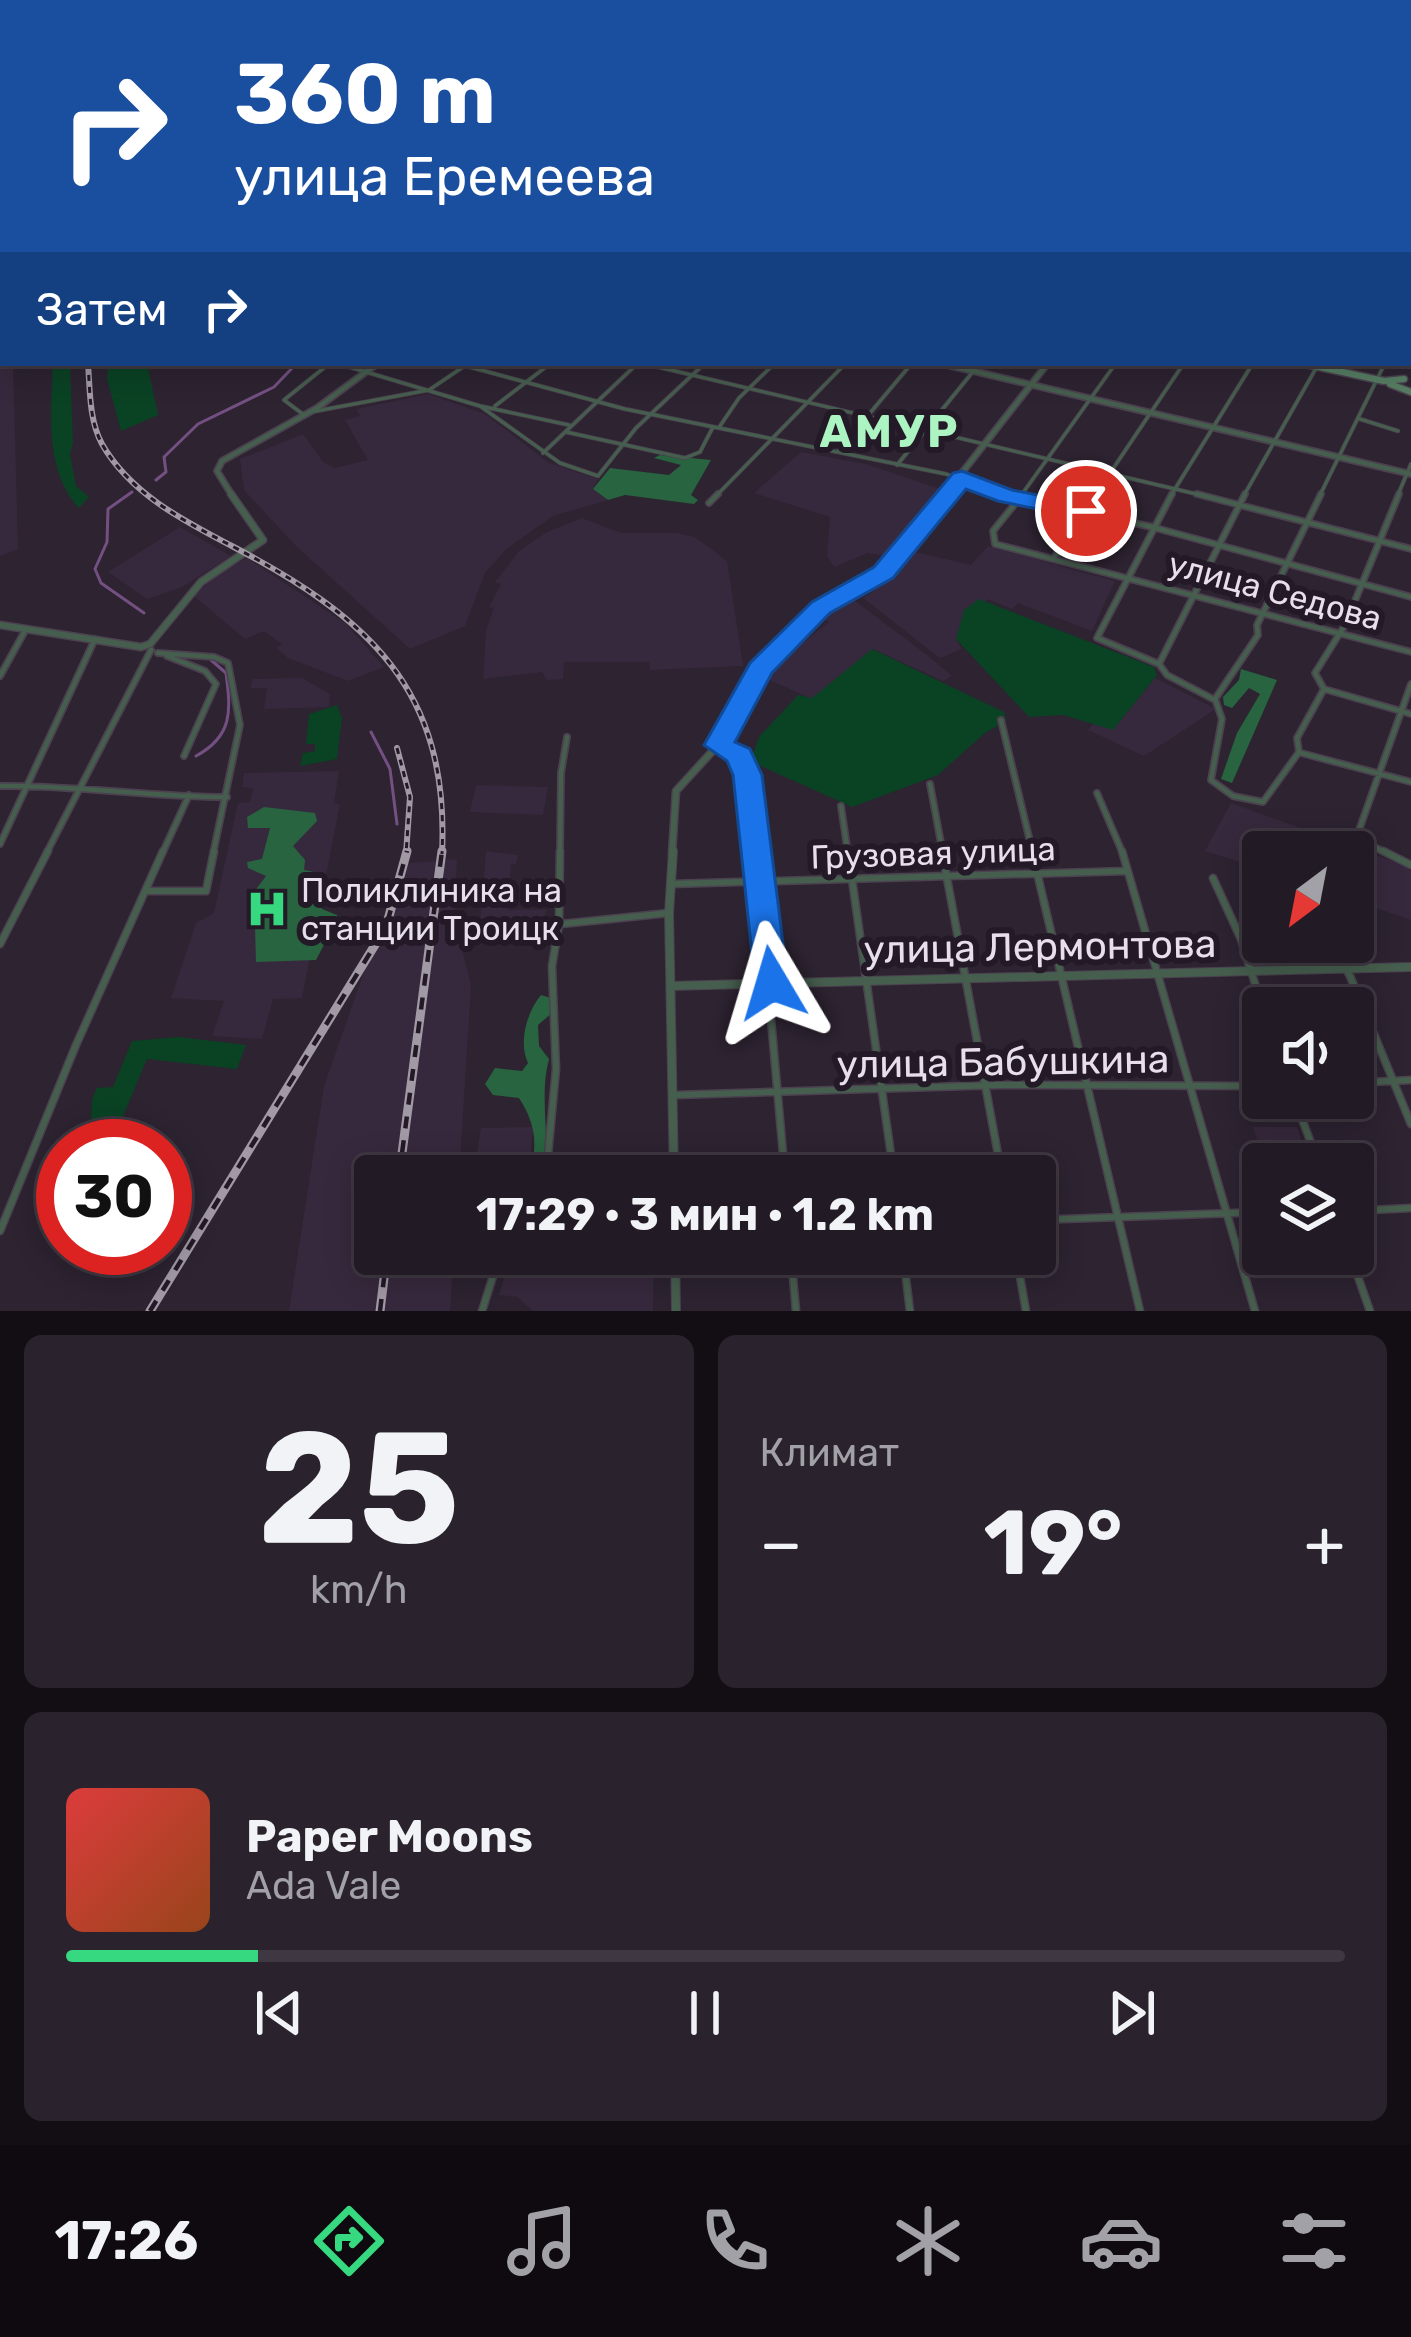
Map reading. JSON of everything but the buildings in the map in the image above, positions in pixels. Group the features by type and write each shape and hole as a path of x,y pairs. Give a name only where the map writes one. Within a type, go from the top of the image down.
{"main road":[{"path":"1322,366 1411,391"},
{"path":"1404,379 1411,366"},
{"path":"1377,380 1404,379"},
{"path":"1404,379 1411,391"}],"street":[{"path":"330,366 284,400 308,414 428,390 464,366"},
{"path":"342,366 685,458 700,452 772,366"},
{"path":"0,944 152,650 201,582 262,540 259,528 221,482 222,461 308,414 375,366"},
{"path":"473,366 596,402 962,478 1018,498 1152,527 1411,597"},
{"path":"495,406 547,366"},
{"path":"543,453 637,366"},
{"path":"653,366 1052,457 1411,550"},
{"path":"480,406 543,453 598,476 702,366"},
{"path":"709,503 843,366"},
{"path":"837,452 909,366"},
{"path":"952,366 1409,474"},
{"path":"897,465 977,366"},
{"path":"673,1155 669,884 676,791 718,745 760,669 821,607 884,572 1046,366"},
{"path":"1018,498 1114,366"},
{"path":"1053,561 1182,366"},
{"path":"1251,366 1152,527 1096,638 1160,664 1167,675 1215,700 1222,719 1211,780 1233,796 1263,802 1299,752 1297,738 1324,688"},
{"path":"1160,664 1208,559 1317,366"},
{"path":"1215,700 1258,635 1306,522 1384,366"},
{"path":"1360,418 1398,431"},
{"path":"1411,464 1339,633 1315,673 1324,688 1411,714"},
{"name":"улица Седова","path":"1018,498 991,537 1000,547 1411,652"},
{"path":"0,625 218,658 232,670 240,725 206,891 145,891"},
{"path":"0,676 26,628"},
{"path":"0,844 94,639"},
{"path":"152,650 214,679 210,703 184,756"},
{"path":"1411,684 1358,833 1363,842 1411,865"},
{"path":"1001,720 1140,1311"},
{"path":"548,1155 556,1076 552,977 559,924 561,773 567,737"},
{"path":"718,745 740,756 747,775 772,983 784,1155"},
{"path":"1299,752 1411,782"},
{"path":"39,766 47,785"},
{"path":"930,784 998,1155"},
{"path":"0,786 80,785 147,796 227,797"},
{"path":"1097,793 1108,808 1255,1311"},
{"path":"0,1231 189,795"},
{"path":"842,806 891,1155"},
{"name":"Грузовая улица","path":"669,884 1127,871"},
{"path":"1214,878 1256,987"},
{"path":"559,924 669,913"},
{"path":"1343,963 1411,1124"},
{"name":"улица Лермонтова","path":"670,986 1411,967"},
{"path":"1374,1082 1411,1080"},
{"name":"улица Бабушкина","path":"671,1095 1242,1085"},
{"path":"1374,1209 1411,1208"},
{"path":"1056,1219 1242,1212"},
{"path":"482,1311 493,1275"},
{"path":"675,1275 676,1311"},
{"path":"793,1275 796,1311"},
{"path":"906,1275 910,1311"},
{"path":"1020,1275 1026,1311"},
{"path":"1357,1275 1370,1311"}],"shaded area":[{"path":"0,366 13,366 18,549 0,556"},
{"path":"428,394 485,414 549,463 598,479 593,489 608,500 553,516 506,549 485,573 465,626 410,649 296,546 244,490 240,459 303,434 323,462 335,468 368,460 345,420 361,416 356,409"},
{"path":"801,452 866,464 940,489 888,556 868,553 834,567 827,556 830,517 754,493"},
{"path":"582,518 621,533 695,537 727,561 743,666 650,670 649,662 564,662 563,679 547,680 542,672 483,679 486,630 494,608 489,607 501,584 495,582 519,551 547,532"},
{"path":"180,527 231,556 182,587 147,599 108,572"},
{"path":"988,546 1115,581 1092,631 1018,603 1012,609 988,599 956,639 962,649 940,658 863,598 883,585 910,551 971,565"},
{"path":"247,558 345,623 384,667 348,681 288,658 276,648 282,644 264,631 245,639 194,596 216,575"},
{"path":"850,597 952,676 943,681 873,649 812,699 761,676 829,622 819,616"},
{"path":"302,678 330,694 329,707 264,709 267,688 250,688 253,679"},
{"path":"1155,678 1216,709 1144,756 1088,730 1094,723 1113,730"},
{"name":"Поликлиника на станции Троицк","path":"339,771 334,803 340,804 302,998 273,999 262,1039 212,1036 224,1001 171,998 196,923 214,913 238,803 250,802 253,788 242,787 244,773"},
{"path":"476,785 548,787 543,815 470,812"},
{"path":"1231,803 1309,831 1242,831 1242,862 1205,851"},
{"path":"486,851 518,855 516,864 511,864 507,910 546,910 542,938 479,937"},
{"path":"1374,855 1411,868 1411,920 1374,907"},
{"path":"457,859 454,918 471,986 460,1155 354,1155 354,1275 453,1275 450,1311 289,1311 324,1086 402,864"},
{"path":"533,1127 531,1155 476,1155 481,1128"},
{"path":"1253,1127 1297,1127 1303,1143 1258,1143"},
{"path":"505,1275 654,1275 653,1311 533,1311 517,1297 499,1295"}],"green space":[{"path":"53,366 70,366 70,454 76,486 89,497 79,508 60,476 51,420"},
{"path":"108,366 148,366 158,415 121,431"},
{"path":"654,458 711,460 691,495 698,500 694,504 625,495 608,500 593,489 610,468 669,475 681,465"},
{"path":"979,599 1154,667 1157,675 1113,730 1063,715 1029,717 956,639 964,610"},
{"path":"872,649 1004,712 1006,721 985,733 938,775 852,807 750,761 759,737 798,695 812,698"},
{"path":"1241,669 1277,680 1232,783 1221,779 1237,733 1260,694 1249,688 1232,708 1224,705 1223,697 1239,680"},
{"path":"337,705 342,718 337,759 300,766 303,753 315,751 315,744 306,744 309,714"},
{"path":"264,807 315,813 317,821 293,846 305,860 304,870 319,873 322,909 337,915 338,936 325,943 316,960 256,962 254,892 266,876 248,868 247,862 262,859 270,828 248,828 247,817"},
{"path":"541,995 551,998 552,1013 538,1025 539,1046 549,1059 546,1155 534,1155 534,1136 519,1098 493,1095 485,1084 495,1068 522,1071 528,1063 524,1046 532,1010"},
{"path":"179,1037 246,1045 237,1069 147,1059 122,1119 91,1119 97,1088 113,1087 132,1041"}],"waterway":[{"path":"156,480 166,472 164,457 198,424 274,387 294,366"},
{"path":"1330,457 1411,476"},
{"path":"132,492 108,509 107,542 95,569 101,583 144,613"},
{"path":"196,756 217,740 227,721 226,673 211,660"},
{"path":"371,732 390,769 397,824"}],"railway":[{"path":"88,366 98,435 127,477 176,515 322,600 391,665 415,703 432,746 441,796 442,851"},
{"path":"397,748 410,797 406,854"},
{"path":"150,1311 386,927 407,851"},
{"path":"402,1155 442,851"},
{"path":"380,1311 384,1275"}],"place":[{"name":"Поликлиника на станции Троицк","path":"267,909"}],"district":[{"name":"АМУР","path":"890,431"}],"route":[{"path":"772,983 747,775 740,756 718,745 760,669 821,607 870,584 884,572 962,478 1006,496 1086,511"}]}
